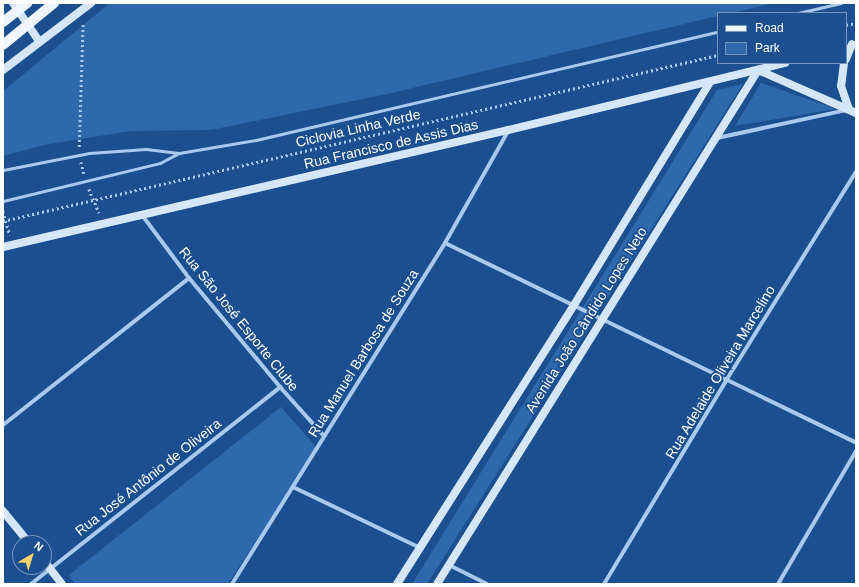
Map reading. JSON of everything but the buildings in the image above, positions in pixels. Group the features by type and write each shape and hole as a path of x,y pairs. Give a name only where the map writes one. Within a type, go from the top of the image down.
{"main road":[{"path":"3,22 16,6 27,3"},
{"path":"3,45 54,3"}],"street":[{"path":"3,70 39,41 91,3"},
{"path":"16,6 39,41"},
{"path":"847,55 851,45"},
{"name":"Rua Francisco de Assis Dias","path":"3,247 508,130 781,64"},
{"path":"844,64 841,86 853,111"},
{"path":"758,70 853,111"},
{"name":"Avenida João Cândido Lopes Neto","path":"437,584 602,318 717,138 758,70"},
{"name":"Avenida João Cândido Lopes Neto","path":"397,584 574,306 710,82"},
{"path":"717,138 853,111"},
{"name":"Rua Manuel Barbosa de Souza","path":"232,584 294,488 323,435 446,242 508,130"},
{"name":"Rua Adelaide Oliveira Marcelino","path":"604,584 726,380 856,172"},
{"name":"Rua São José Esporte Clube","path":"142,215 189,278 280,387 323,435"},
{"path":"446,242 856,443"},
{"path":"3,425 189,278"},
{"name":"Rua José Antônio de Oliveira","path":"52,566 280,387"},
{"path":"778,584 856,451"},
{"path":"294,488 420,548"},
{"path":"3,511 22,535"},
{"path":"449,565 487,584"},
{"path":"52,571 62,584"},
{"name":"Rua José Antônio de Oliveira","path":"31,584 42,575"}],"lane":[{"path":"802,12 841,3"},
{"path":"3,200 160,163 179,154 256,140 717,32"},
{"path":"3,170 79,154 146,149 179,154"}],"path":[{"path":"71,18 83,16 77,128 79,154 85,181 104,224"},
{"name":"Ciclovia Linha Verde","path":"3,221 717,55"},
{"path":"3,211 8,220 12,245"}],"green space":[{"path":"110,3 775,3 735,12 717,12 717,16 387,94 211,130 131,131 49,144 3,156 3,91"},
{"path":"761,83 836,109 735,126"},
{"path":"743,84 427,584 412,584 717,90"},
{"path":"281,407 317,448 228,584 75,584 69,575"}]}
